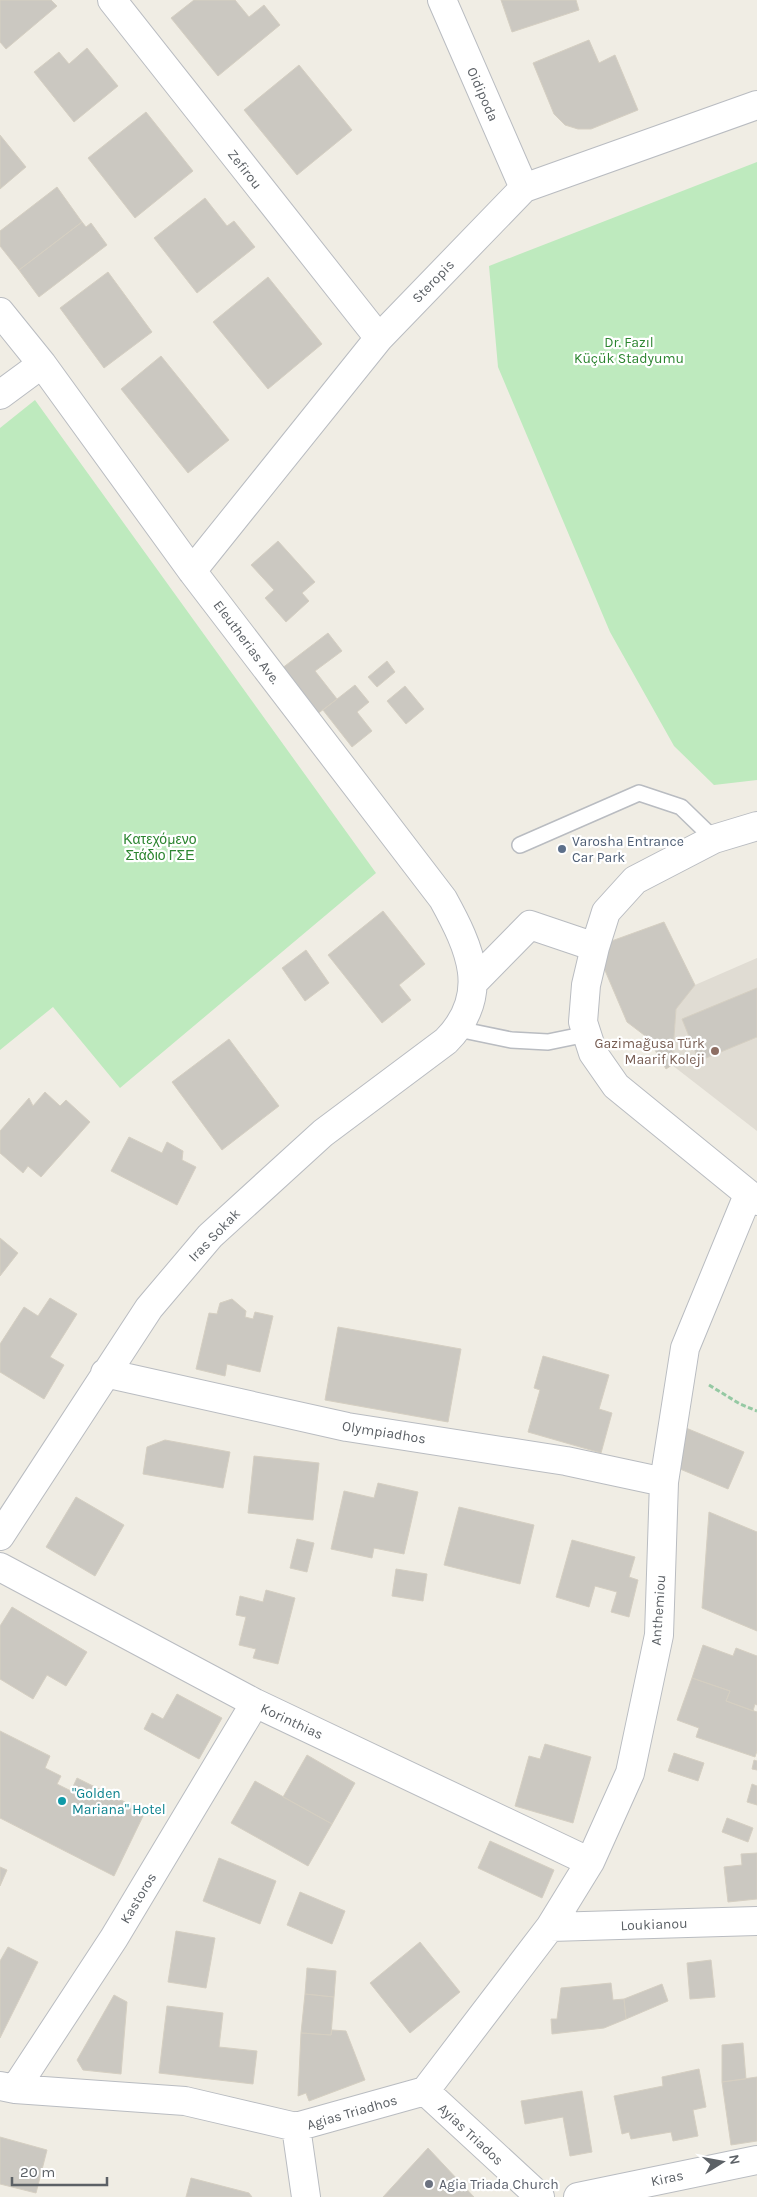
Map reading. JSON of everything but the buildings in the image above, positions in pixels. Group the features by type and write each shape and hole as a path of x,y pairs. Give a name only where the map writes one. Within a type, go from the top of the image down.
{"street":[{"name":"Zefirou","path":"112,0 379,338"},
{"name":"Oidipoda","path":"442,0 524,188"},
{"name":"Steropis","path":"192,571 379,338 524,188 757,105"},
{"name":"Eleutherias Ave.","path":"0,312 42,364 192,571 443,899 461,932 470,956 474,982"},
{"path":"0,395 42,364"},
{"path":"753,1198 616,1086 593,1052 583,1022 586,985 606,912 635,880 714,839 757,826"},
{"path":"474,982 530,925 595,947"},
{"name":"Iras Sokak","path":"0,1536 149,1308 210,1236 323,1133 446,1041 458,1029 470,1004 474,982"},
{"name":"Anthemiou","path":"590,1862 630,1773 659,1634 664,1482 684,1358 753,1198"},
{"name":"Olympiadhos","path":"105,1373 347,1427 566,1461 664,1482"},
{"name":"Korinthias","path":"0,1567 255,1703 590,1862"},
{"name":"Kastoros","path":"8,2088 114,1938 255,1703"},
{"path":"425,2091 550,1927 590,1862"},
{"name":"Loukianou","path":"550,1927 757,1921"},
{"name":"Agias Triadhos","path":"8,2088 185,2101 296,2128 425,2091"},
{"name":"Ayias Triados","path":"425,2091 540,2197"},
{"path":"296,2128 306,2197"},
{"name":"Kiras","path":"578,2197 757,2160"}],"lane":[{"path":"520,845 639,793 681,807 714,839"},
{"path":"458,1029 511,1040 548,1042 587,1034"}],"path":[{"path":"684,1358 740,1404 757,1411"}],"shaded area":[{"name":"Gazimağusa Türk Maarif Koleji","path":"757,958 757,1131 672,1065 676,1009 695,985"}],"green space":[{"name":"Dr. Fazıl Küçük Stadyumu","path":"757,162 757,780 714,785 674,746 610,632 498,367 489,266"},
{"name":"Κατεχόμενο Στάδιο ΓΣΕ","path":"35,400 376,873 120,1088 53,1007 0,1050 0,428"}],"place":[{"name":"Varosha Entrance Car Park","path":"562,849"},
{"name":"Gazimağusa Türk Maarif Koleji","path":"715,1051"},
{"name":"\"Golden Mariana\" Hotel","path":"62,1801"},
{"name":"Agia Triada Church","path":"429,2184"}]}
